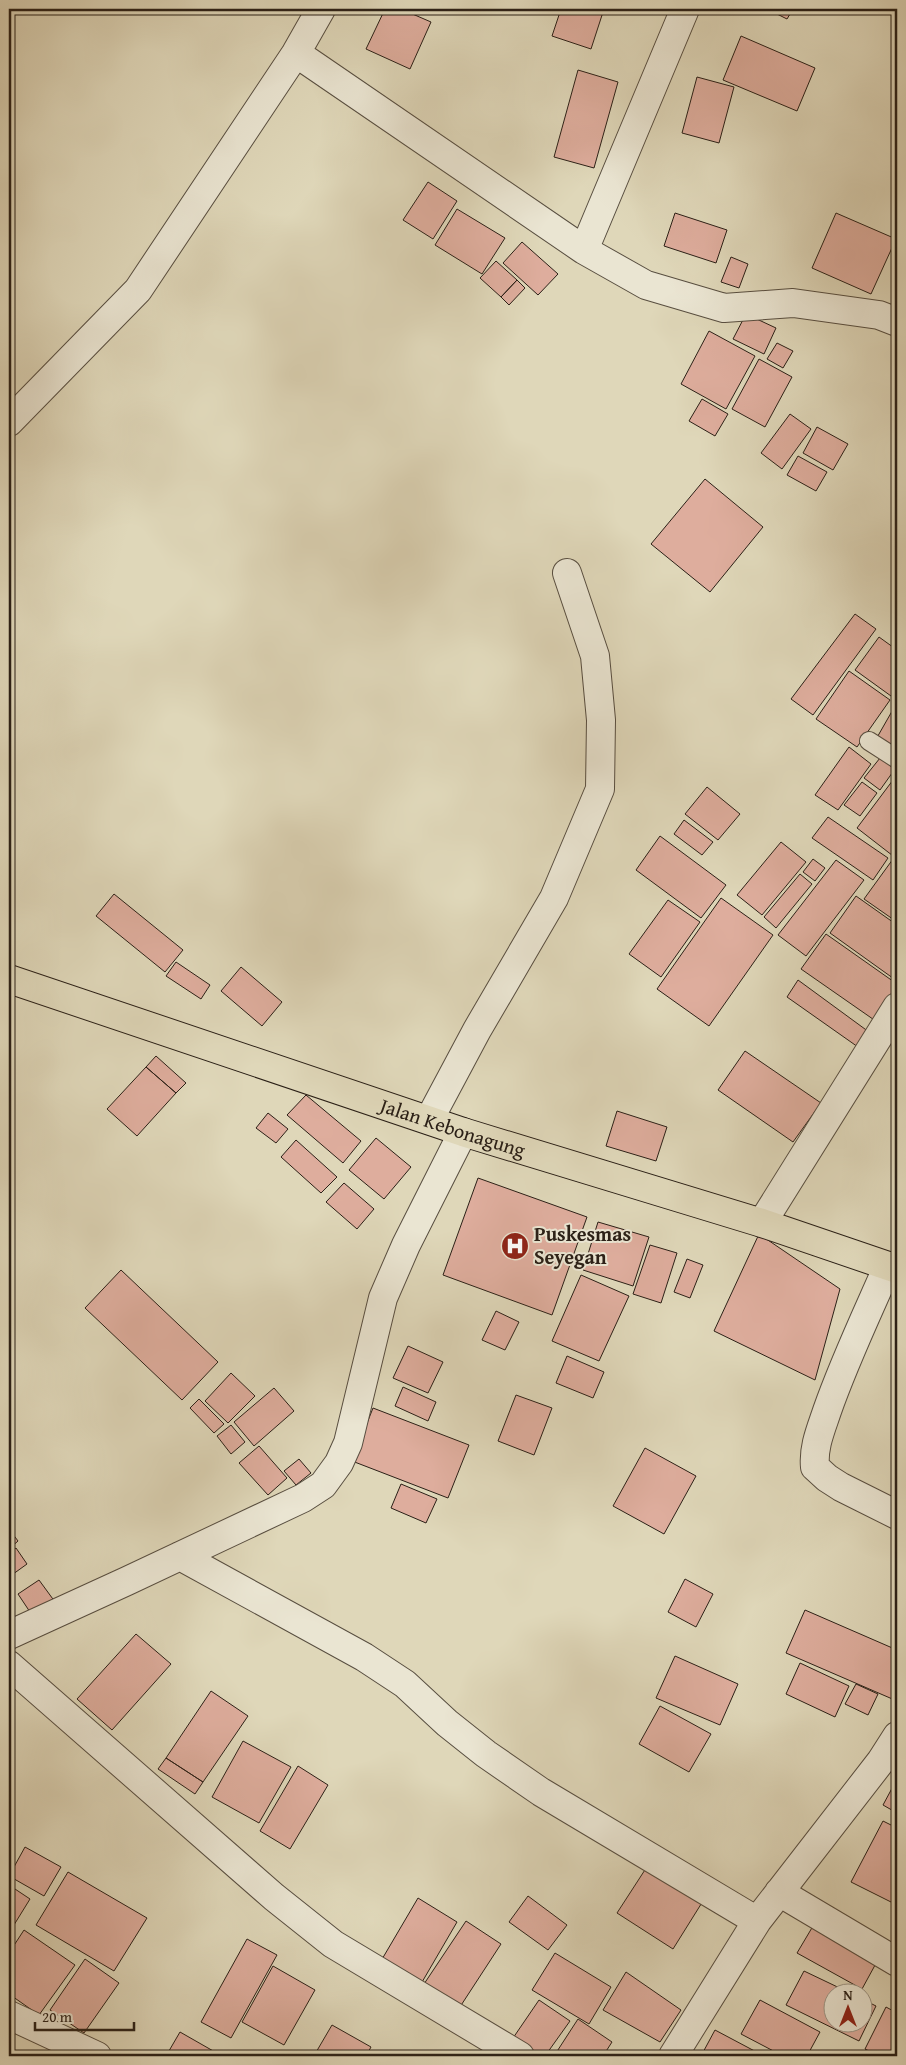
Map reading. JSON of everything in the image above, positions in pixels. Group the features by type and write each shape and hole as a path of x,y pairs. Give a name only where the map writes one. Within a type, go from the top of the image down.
{"main road":[{"name":"Jalan Kebonagung","path":"9,979 463,1132 762,1223 893,1268"}],"street":[{"path":"9,422 138,290 296,53 321,9"},
{"path":"584,250 685,9"},
{"path":"296,53 584,250 646,285 724,308 794,303 878,315 897,322"},
{"path":"429,1120 477,1030 554,898 600,789 601,720 594,656 567,573"},
{"path":"762,1223 897,1006"},
{"path":"9,1635 303,1498 323,1485 339,1463 348,1443 383,1298 406,1245 463,1132"},
{"path":"893,1268 837,1384 818,1438 814,1459 815,1467 827,1478 897,1515"},
{"path":"180,1556 364,1657 405,1684 446,1723 486,1754 541,1792 757,1921"},
{"path":"9,1665 274,1897 333,1944 515,2055"},
{"path":"673,2056 757,1921 881,1761 897,1736"},
{"path":"779,1892 897,1962"},
{"path":"9,2014 97,2056"}],"lane":[{"path":"869,741 897,759"}],"building":[{"path":"385,9 401,9 431,22 410,69 366,49"},
{"path":"561,9 604,9 591,49 552,36"},
{"path":"767,9 793,9 787,19"},
{"path":"741,36 815,68 797,111 723,80"},
{"path":"578,70 618,82 594,168 554,157"},
{"path":"697,77 734,87 719,143 682,133"},
{"path":"428,182 457,201 433,239 403,220"},
{"path":"457,209 505,238 482,274 435,245"},
{"path":"675,213 727,230 716,263 664,246"},
{"path":"836,213 896,239 871,294 812,268"},
{"path":"522,242 558,274 538,295 503,263"},
{"path":"731,257 748,264 739,288 721,282"},
{"path":"496,261 517,280 501,297 480,278"},
{"path":"517,280 525,288 509,305 501,297"},
{"path":"746,314 776,328 764,354 733,339"},
{"path":"709,331 755,356 726,409 681,384"},
{"path":"777,343 793,351 783,368 767,359"},
{"path":"759,359 792,377 765,427 732,409"},
{"path":"702,399 728,414 715,436 689,421"},
{"path":"790,414 811,429 782,469 761,453"},
{"path":"817,427 848,444 833,470 803,453"},
{"path":"798,456 827,472 816,491 787,475"},
{"path":"705,479 763,527 710,592 651,544"},
{"path":"855,614 876,629 813,715 791,699"},
{"path":"879,637 897,650 897,688 891,696 855,670"},
{"path":"849,671 890,700 857,747 816,719"},
{"path":"895,706 897,707 897,754 875,741"},
{"path":"849,747 871,764 838,810 815,795"},
{"path":"880,758 895,769 880,790 864,778"},
{"path":"897,776 897,859 857,828"},
{"path":"862,782 877,793 860,816 844,805"},
{"path":"707,787 740,814 718,840 685,814"},
{"path":"828,817 888,858 873,880 812,838"},
{"path":"684,820 713,842 702,855 674,834"},
{"path":"660,836 726,885 701,918 636,870"},
{"path":"781,842 806,862 762,915 737,895"},
{"path":"813,859 825,868 815,881 803,872"},
{"path":"893,859 897,862 897,922 864,899"},
{"path":"836,860 864,880 806,956 778,935"},
{"path":"800,874 812,884 776,928 764,917"},
{"path":"114,894 183,950 165,972 96,916"},
{"path":"856,896 897,925 897,981 830,933"},
{"path":"721,898 773,935 709,1026 657,989"},
{"path":"668,900 700,922 661,977 629,954"},
{"path":"826,934 897,984 897,999 880,1024 801,969"},
{"path":"176,962 210,985 201,999 166,976"},
{"path":"241,967 282,1002 262,1026 221,991"},
{"path":"798,980 869,1032 858,1047 787,997"},
{"path":"745,1051 821,1103 793,1142 718,1090"},
{"path":"156,1056 186,1083 176,1093 146,1067"},
{"path":"146,1067 176,1093 137,1136 107,1109"},
{"path":"306,1095 361,1141 343,1163 287,1115"},
{"path":"617,1111 667,1127 656,1161 606,1146"},
{"path":"268,1113 288,1129 276,1143 256,1128"},
{"path":"376,1138 411,1167 384,1199 349,1170"},
{"path":"296,1140 337,1177 321,1193 281,1157"},
{"name":"Puskesmas Seyegan","path":"478,1178 587,1217 552,1315 443,1275"},
{"path":"344,1183 374,1209 357,1229 326,1202"},
{"path":"598,1222 649,1237 633,1286 583,1270"},
{"path":"759,1234 840,1289 815,1380 714,1331"},
{"path":"650,1245 677,1253 661,1303 633,1294"},
{"path":"687,1259 703,1265 690,1298 674,1292"},
{"path":"121,1270 218,1362 182,1400 85,1308"},
{"path":"581,1275 629,1296 599,1361 552,1341"},
{"path":"496,1311 519,1322 505,1350 482,1340"},
{"path":"408,1346 443,1362 428,1393 393,1378"},
{"path":"567,1356 604,1372 593,1398 556,1383"},
{"path":"231,1373 255,1396 228,1423 205,1401"},
{"path":"403,1387 436,1402 428,1421 395,1406"},
{"path":"274,1388 294,1411 254,1446 234,1422"},
{"path":"516,1395 552,1408 534,1455 498,1441"},
{"path":"199,1399 224,1424 214,1433 190,1408"},
{"path":"373,1408 469,1445 448,1498 352,1461"},
{"path":"231,1425 245,1442 231,1454 217,1436"},
{"path":"259,1446 287,1478 268,1495 239,1463"},
{"path":"645,1448 696,1476 664,1534 613,1506"},
{"path":"299,1459 311,1473 296,1485 284,1471"},
{"path":"401,1484 437,1499 426,1523 391,1508"},
{"path":"9,1529 18,1541 9,1549"},
{"path":"16,1548 27,1564 9,1577 9,1553"},
{"path":"685,1579 713,1594 696,1627 668,1612"},
{"path":"39,1580 58,1606 36,1621 18,1594"},
{"path":"805,1610 897,1650 897,1701 786,1653"},
{"path":"136,1634 171,1664 112,1730 77,1699"},
{"path":"675,1656 738,1684 720,1725 656,1698"},
{"path":"800,1663 849,1686 835,1717 786,1694"},
{"path":"856,1684 878,1694 868,1715 845,1704"},
{"path":"211,1691 248,1716 203,1782 166,1758"},
{"path":"660,1706 711,1734 689,1772 639,1744"},
{"path":"243,1741 291,1767 259,1823 212,1797"},
{"path":"166,1758 203,1782 195,1794 158,1769"},
{"path":"298,1766 328,1785 290,1849 260,1831"},
{"path":"897,1779 897,1813 883,1805"},
{"path":"883,1821 897,1828 897,1905 851,1882"},
{"path":"25,1847 61,1867 44,1896 9,1876"},
{"path":"652,1859 708,1893 673,1949 617,1913"},
{"path":"68,1872 147,1918 114,1971 36,1925"},
{"path":"9,1885 30,1899 9,1933"},
{"path":"528,1896 567,1925 548,1950 509,1922"},
{"path":"418,1898 457,1922 418,1989 378,1966"},
{"path":"466,1921 501,1944 456,2013 420,1990"},
{"path":"816,1921 880,1956 866,1982 849,1982 797,1953"},
{"path":"24,1930 75,1965 39,2015 9,1994 9,1953"},
{"path":"247,1939 277,1955 231,2038 201,2022"},
{"path":"555,1953 611,1987 589,2024 532,1990"},
{"path":"85,1959 119,1983 84,2033 50,2010"},
{"path":"273,1966 315,1990 284,2045 242,2022"},
{"path":"804,1971 827,1982 824,1982 824,2024 786,2005"},
{"path":"626,1972 681,2010 660,2042 603,2010"},
{"path":"539,2000 570,2021 545,2056 532,2056 511,2041"},
{"path":"760,2000 820,2032 807,2056 783,2056 741,2034"},
{"path":"886,2007 897,2013 897,2056 879,2056 865,2049"},
{"path":"578,2019 612,2042 603,2056 554,2056"},
{"path":"332,2025 371,2047 366,2056 319,2056 315,2054"},
{"path":"715,2030 764,2056 701,2056"},
{"path":"180,2032 222,2056 166,2056"},
{"path":"841,2032 863,2032 859,2041"}],"place":[{"name":"Puskesmas Seyegan","path":"515,1246"}]}
